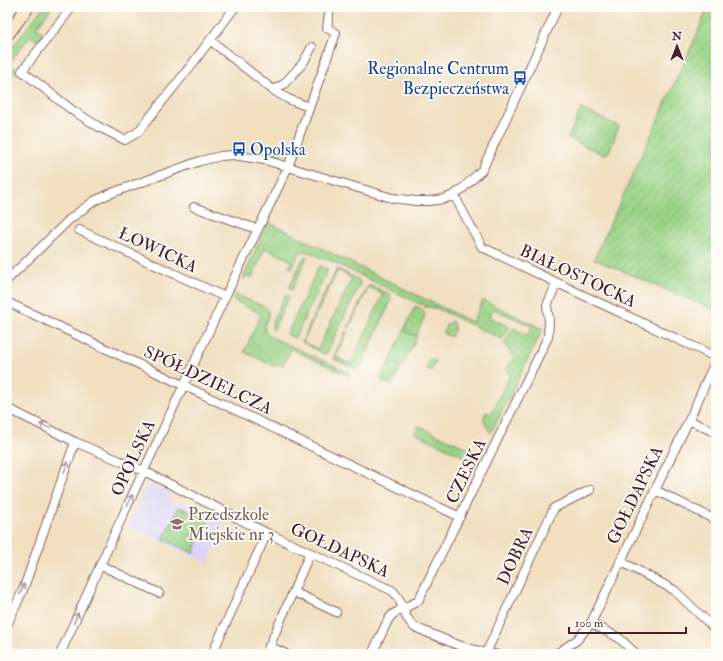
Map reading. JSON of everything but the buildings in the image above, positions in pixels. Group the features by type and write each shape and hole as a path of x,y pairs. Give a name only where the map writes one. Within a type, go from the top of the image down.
{"main road":[{"path":"7,21 18,7"},
{"path":"7,34 28,7"}],"street":[{"path":"72,7 22,71 72,110 98,127 125,140 138,132 234,7"},
{"path":"210,40 273,90 288,99 309,107 336,33 327,28 330,7"},
{"path":"7,280 76,214 94,201 109,194 200,161 221,156 233,155 265,160 392,198 429,201 444,199 454,195 482,170 558,7"},
{"path":"273,90 284,84 303,63 312,47"},
{"name":"OPOLSKA","path":"60,654 225,297 288,167 309,107"},
{"name":"BIAŁOSTOCKA","path":"454,195 482,247 716,357"},
{"path":"194,207 257,229"},
{"name":"ŁOWICKA","path":"79,230 225,297"},
{"name":"CZESKA","path":"372,654 388,620 393,614 418,602 548,337 550,321 547,305 557,283"},
{"name":"SPÓŁDZIELCZA","path":"7,302 460,517"},
{"name":"GOŁDAPSKA","path":"556,654 578,640 590,623 689,420 716,360"},
{"name":"GOŁDAPSKA","path":"7,408 75,442 144,471 267,533 393,591 399,599 407,618 414,627 458,645 486,653 496,654"},
{"path":"689,420 716,433"},
{"path":"7,625 23,590 75,442"},
{"name":"DOBRA","path":"486,653 554,508 590,490"},
{"path":"655,490 716,520"},
{"path":"212,654 267,533"},
{"path":"286,654 268,650 310,553"},
{"path":"620,561 674,590 716,630"},
{"path":"100,565 159,593"},
{"path":"294,592 336,612"},
{"path":"590,623 619,638 636,654"}],"shaded area":[{"name":"Przedszkole Miejskie nr 3","path":"152,484 171,493 168,500 180,506 183,501 225,522 208,563 128,526 145,487"}],"green space":[{"path":"43,7 52,7 36,28 47,35 41,43 30,36 9,64 18,70 19,73 17,74 13,72 7,80 7,54"},
{"path":"708,7 716,7 716,311 594,259 694,41"},
{"path":"581,109 619,126 609,152 604,155 568,138"},
{"path":"274,147 283,149 284,151 280,154 270,153 269,148"},
{"path":"268,222 472,322 483,300 543,329 491,433 485,423 484,418 486,412 491,414 511,373 506,370 513,357 504,343 513,328 528,335 532,326 493,309 489,317 510,327 502,339 436,308 424,307 425,304 423,303 422,305 327,259 303,251 300,252 292,268 289,267 292,261 265,248 252,278 247,276 245,279 243,278"},
{"path":"306,256 307,257 292,290 289,288 303,258"},
{"path":"319,266 327,269 327,272 295,338 287,334"},
{"path":"337,269 359,280 360,284 327,353 324,354 302,342 314,315 316,315 303,342 318,349 352,278 338,270 317,313 315,312"},
{"path":"370,285 390,294 391,301 360,368 356,369 334,359 334,356 346,331 347,332 336,357 351,364 383,294 369,287 349,328 348,327 368,286"},
{"path":"235,294 265,307 268,311 268,318 264,328 269,336 350,373 349,376 291,349 282,366 277,364 276,367 244,352 261,314 233,300"},
{"path":"285,295 289,297 273,330 272,322"},
{"path":"415,306 423,310 425,315 416,336 404,330"},
{"path":"452,320 454,329 451,337 443,333 447,323 450,324"},
{"path":"404,330 417,337 402,367 390,361"},
{"path":"430,359 436,361 431,371 426,368"},
{"path":"390,361 401,366 392,385 382,381 381,378"},
{"path":"418,426 478,453 483,444 487,441 477,463 415,433"},
{"path":"179,507 208,520 193,553 163,539"}],"place":[{"name":"Regionalne Centrum Bezpieczeństwa","path":"520,78"},
{"name":"Opolska","path":"239,149"},
{"name":"Przedszkole Miejskie nr 3","path":"177,524"}]}
